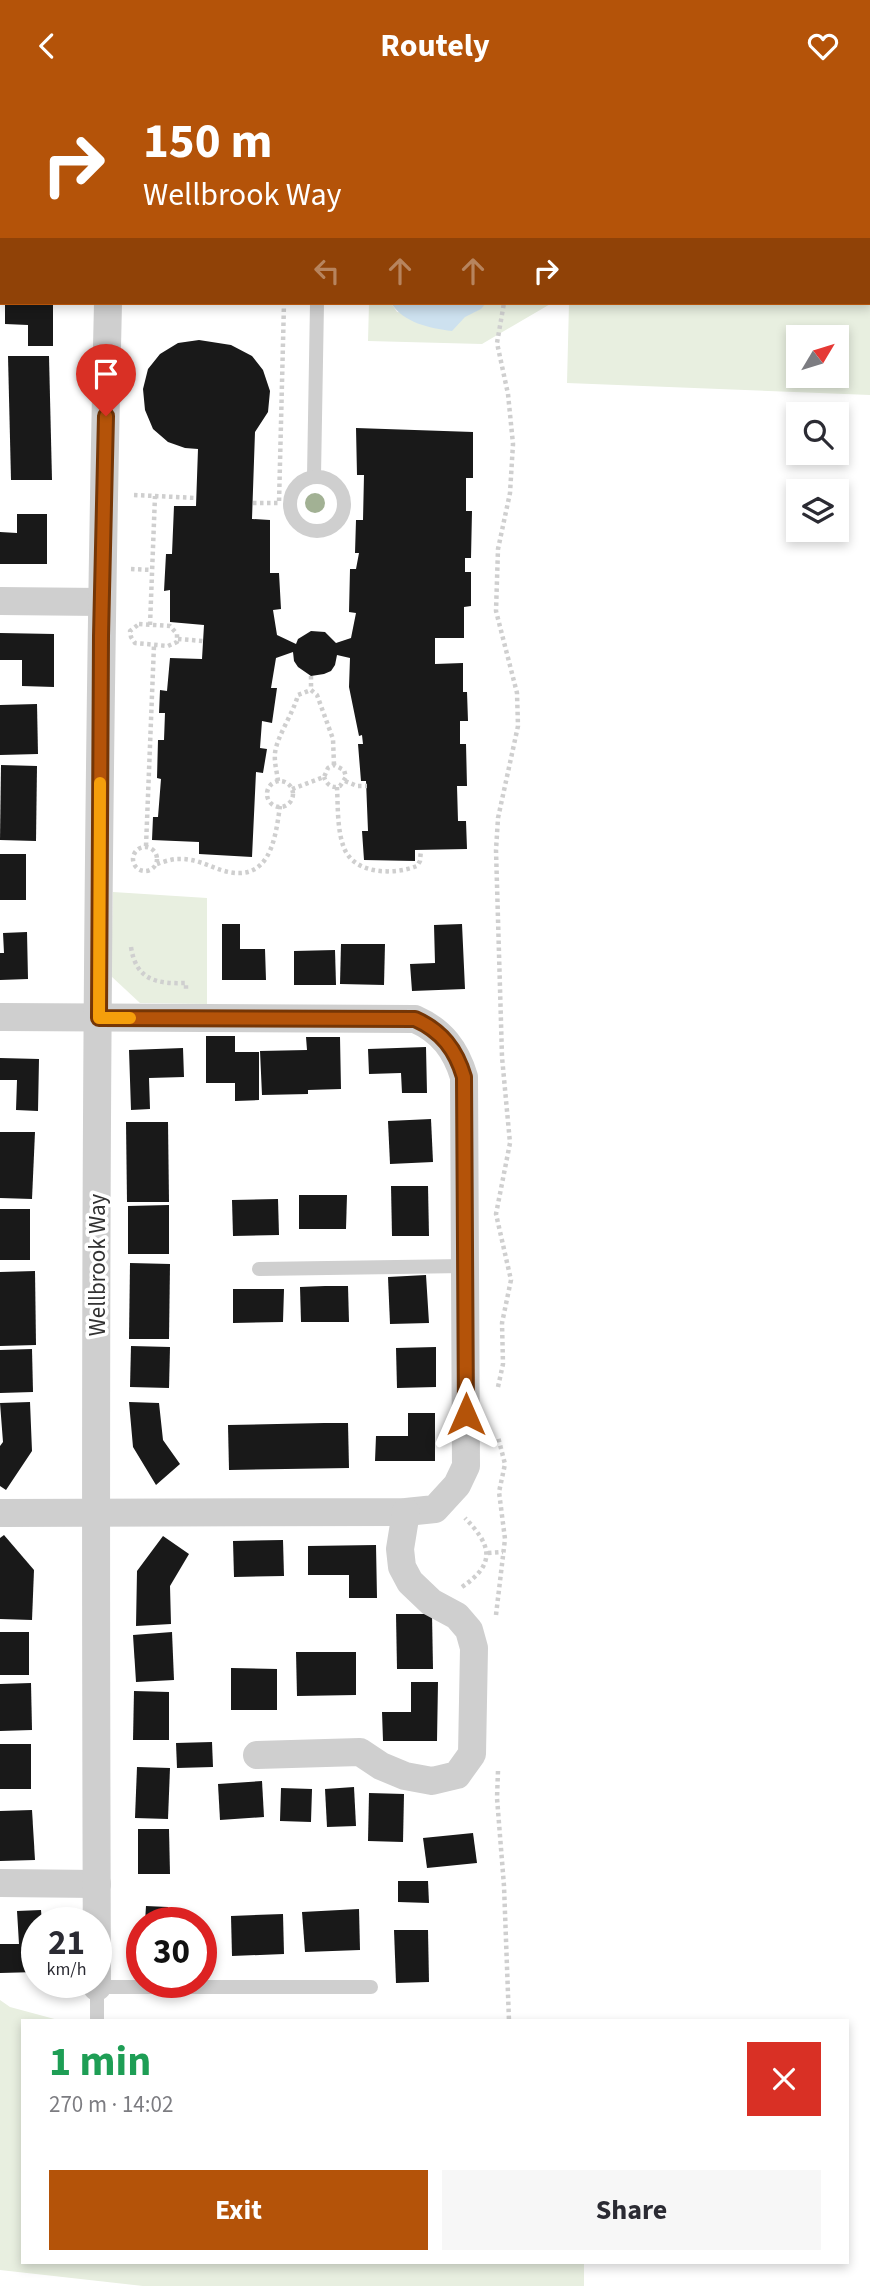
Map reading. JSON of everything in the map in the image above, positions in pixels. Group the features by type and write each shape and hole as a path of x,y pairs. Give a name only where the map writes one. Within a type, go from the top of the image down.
{"street":[{"name":"Wellbrook Way","path":"97,1907 99,1018 102,602 108,305"},
{"path":"0,600 102,602"},
{"path":"0,1017 415,1019 432,1027 447,1041 458,1058 464,1077 466,1466 457,1485 435,1509 406,1512 0,1513"},
{"path":"257,1755 360,1752 381,1766 405,1776 432,1781 457,1775 472,1754 474,1648 469,1630 457,1616 431,1602 410,1582 402,1567 400,1549 406,1512"},
{"path":"0,1883 97,1884"}],"lane":[{"path":"314,476 317,305"},
{"path":"259,1269 465,1266"},
{"path":"112,1987 371,1987"},
{"path":"97,1998 97,2019"}],"path":[{"path":"253,503 279,503 284,305"},
{"path":"497,1397 503,1364 502,1323 510,1280 496,1215 510,1143 502,1057 496,850 498,818 518,726 517,693 496,611 498,549 510,493 513,444 508,394 497,343 504,305"},
{"path":"104,493 196,498"},
{"path":"150,625 155,496"},
{"path":"136,625 170,626 178,639 172,646 135,643 130,631 136,625"},
{"path":"178,639 203,641"},
{"path":"146,846 154,645"},
{"path":"311,690 312,675"},
{"path":"311,690 317,695 333,739 334,765"},
{"path":"278,781 275,753 294,711 298,695 311,690"},
{"path":"334,765 326,770 324,778 327,784 337,787"},
{"path":"334,765 344,770 345,781"},
{"path":"292,789 324,778"},
{"path":"278,781 286,783 292,789"},
{"path":"278,781 268,789 267,797 272,804 280,806 290,801 292,789"},
{"path":"345,781 357,786 367,786"},
{"path":"337,787 345,781"},
{"path":"337,787 342,843 350,858 367,868 393,872 417,866 421,850"},
{"path":"141,799 148,799"},
{"path":"146,846 135,851 133,855 134,864 144,871 151,870 156,864 179,859 200,862 224,871 244,873 261,866 274,848 280,806"},
{"path":"146,846 156,852 156,864"},
{"path":"131,945 133,960 151,980 186,983 188,1018"},
{"path":"494,1624 505,1539 499,1492 505,1464 497,1430"},
{"path":"431,1602 457,1591 470,1581 481,1570 488,1553 481,1535 463,1516 435,1509"},
{"path":"488,1553 503,1552"},
{"path":"498,1770 496,1798 504,1886 509,2019"}],"green space":[{"path":"369,305 392,305 397,312 444,317 468,314 484,305 549,305 482,344 368,341"},
{"path":"569,305 870,305 870,395 567,383"},
{"path":"113,892 207,898 207,1004 140,1003 111,976"},
{"path":"0,2000 10,2007 55,2019 21,2019 21,2264 584,2264 584,2286 143,2286 0,2270"}],"water":[{"path":"392,305 484,305 465,317 452,331 410,320"}],"building":[{"path":"5,305 53,305 53,346 28,346 28,325 5,324"},
{"path":"199,340 231,345 252,356 263,370 270,391 268,412 255,432 252,519 270,520 270,573 279,573 281,609 273,610 277,635 296,644 298,639 311,631 325,632 336,643 351,638 356,613 349,612 350,569 356,569 359,553 355,553 356,520 363,520 364,475 357,475 356,428 473,432 473,478 466,478 466,511 472,511 471,558 465,558 465,572 471,572 471,606 464,607 464,638 435,638 435,664 463,663 463,692 467,692 468,721 460,721 460,744 466,744 467,786 457,786 458,821 466,821 467,849 415,850 415,861 364,860 362,831 368,831 366,781 361,781 358,744 363,744 349,687 350,658 337,655 331,671 311,676 298,667 293,652 276,658 271,688 277,688 272,723 262,721 260,748 267,749 263,773 256,772 252,857 199,854 199,842 152,840 153,817 158,817 161,779 157,778 158,740 164,740 165,713 159,713 160,690 167,691 170,658 202,659 204,625 170,622 170,590 164,591 166,554 172,554 174,506 196,506 198,449 168,442 153,429 145,410 143,389 148,369 160,354 178,343"},
{"path":"8,356 49,356 52,480 11,480"},
{"path":"17,514 47,514 47,564 0,564 0,532 17,533"},
{"path":"0,633 54,634 54,687 22,686 22,660 0,660"},
{"path":"37,704 38,754 0,755 0,705"},
{"path":"1,765 37,766 36,841 0,840"},
{"path":"0,854 26,854 26,900 0,900"},
{"path":"222,924 240,924 240,949 265,949 266,980 222,980"},
{"path":"462,924 465,989 412,991 410,964 435,963 434,925"},
{"path":"27,932 28,979 0,980 0,953 4,953 3,933"},
{"path":"341,944 385,944 384,985 340,984"},
{"path":"335,950 336,985 294,985 294,951"},
{"path":"206,1036 235,1036 235,1052 259,1052 259,1100 235,1101 235,1083 206,1083"},
{"path":"306,1037 340,1037 341,1089 308,1090 308,1094 262,1095 260,1051 307,1050"},
{"path":"426,1047 427,1093 402,1093 401,1073 369,1074 368,1049"},
{"path":"183,1048 184,1077 149,1078 150,1109 131,1110 129,1050"},
{"path":"0,1058 39,1059 38,1111 16,1110 17,1080 0,1080"},
{"path":"431,1119 433,1162 390,1164 388,1121"},
{"path":"126,1122 168,1122 169,1202 127,1202"},
{"path":"0,1132 35,1132 32,1199 0,1198"},
{"path":"391,1186 428,1186 429,1236 392,1236"},
{"path":"299,1195 347,1195 346,1229 299,1229"},
{"path":"278,1199 279,1235 233,1236 232,1200"},
{"path":"169,1205 169,1254 128,1254 128,1206"},
{"path":"0,1209 30,1209 30,1260 0,1260"},
{"path":"130,1263 170,1264 169,1339 129,1339"},
{"path":"35,1271 36,1345 0,1346 0,1272"},
{"path":"426,1275 429,1323 390,1324 388,1277"},
{"path":"348,1286 349,1322 301,1322 300,1287"},
{"path":"233,1289 284,1289 283,1322 233,1323"},
{"path":"131,1346 170,1347 169,1388 130,1387"},
{"path":"436,1347 436,1387 397,1388 396,1348"},
{"path":"32,1349 33,1392 0,1393 0,1350"},
{"path":"30,1402 32,1451 6,1490 0,1486 0,1446 3,1442 0,1403"},
{"path":"129,1402 159,1403 163,1440 180,1464 156,1485 133,1447"},
{"path":"408,1413 435,1413 435,1461 375,1461 376,1436 408,1436"},
{"path":"348,1423 349,1468 229,1470 228,1425"},
{"path":"4,1535 34,1570 32,1620 0,1619 0,1538"},
{"path":"163,1536 189,1554 170,1586 171,1624 136,1626 137,1571"},
{"path":"283,1540 284,1576 234,1577 233,1541"},
{"path":"376,1545 377,1598 349,1598 349,1575 308,1575 308,1546"},
{"path":"396,1614 432,1614 433,1669 397,1669"},
{"path":"0,1632 29,1632 29,1675 0,1675"},
{"path":"172,1632 174,1680 136,1682 133,1635"},
{"path":"296,1652 356,1652 356,1695 297,1696"},
{"path":"231,1668 277,1669 277,1710 231,1710"},
{"path":"411,1682 438,1682 437,1741 383,1741 382,1712 411,1712"},
{"path":"31,1683 32,1730 0,1731 0,1684"},
{"path":"134,1691 169,1692 169,1740 133,1740"},
{"path":"212,1742 213,1767 177,1768 176,1743"},
{"path":"0,1744 31,1744 31,1789 0,1789"},
{"path":"137,1767 170,1768 168,1819 135,1818"},
{"path":"262,1781 264,1817 220,1820 218,1784"},
{"path":"354,1787 356,1826 327,1827 325,1789"},
{"path":"281,1788 312,1789 311,1822 280,1821"},
{"path":"369,1793 404,1794 403,1842 368,1841"},
{"path":"32,1810 35,1860 0,1861 0,1811"},
{"path":"138,1829 169,1829 170,1874 138,1874"},
{"path":"473,1833 477,1863 427,1868 423,1838"},
{"path":"398,1881 428,1881 429,1903 398,1902"},
{"path":"359,1909 360,1950 305,1952 302,1912"},
{"path":"17,1911 21,1911 21,1972 0,1973 0,1944 19,1944"},
{"path":"283,1914 284,1954 232,1956 231,1916"},
{"path":"394,1930 428,1930 429,1982 396,1983"}],"slow traffic":[{"path":"100,783 99,1018 130,1018"}],"route":[{"path":"106,416 101,636 99,1018 415,1019 432,1027 447,1041 458,1058 464,1077 466,1414"}]}
